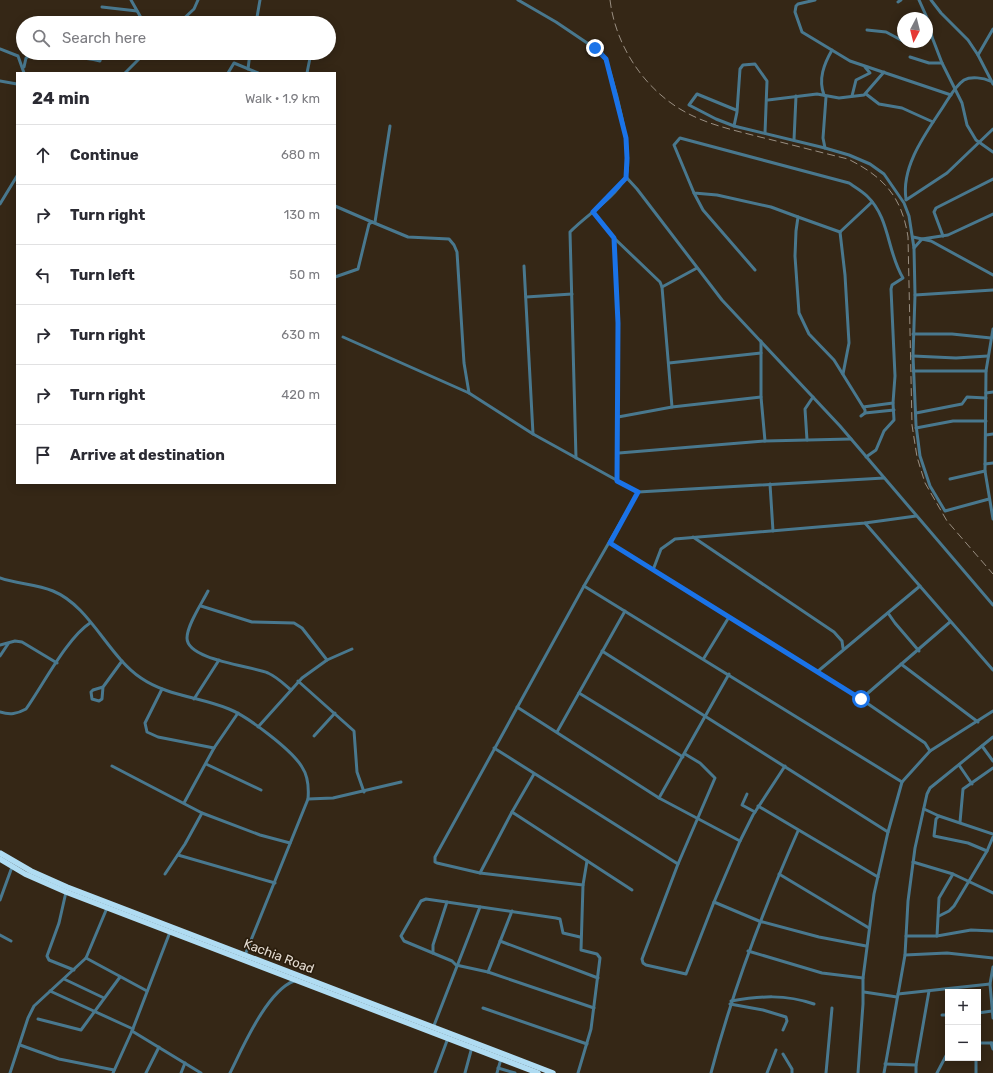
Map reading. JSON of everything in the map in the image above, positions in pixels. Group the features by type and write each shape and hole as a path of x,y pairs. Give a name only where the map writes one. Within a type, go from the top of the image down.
{"highway":[{"name":"Kachia Road","path":"0,853 51,881 544,1072 553,1073"},
{"name":"Kachia Road","path":"0,860 66,892 538,1073"}],"street":[{"path":"131,0 140,16"},
{"path":"186,16 194,9 198,0"},
{"path":"257,16 260,0"},
{"path":"518,0 595,48 606,59 627,145 626,178 593,212 570,232 576,458"},
{"path":"815,0 797,4 794,12 802,32 850,61 951,95"},
{"path":"919,0 924,12"},
{"path":"932,0 941,13 968,40 978,55 992,82"},
{"path":"102,7 137,12"},
{"path":"978,55 991,35 993,29"},
{"path":"867,30 886,32 897,38"},
{"path":"933,40 942,63 962,103 967,125 972,135 979,142 993,151"},
{"path":"0,48 16,55"},
{"path":"825,148 823,138 825,96 821,79 824,66 832,50"},
{"path":"910,57 929,63 942,63"},
{"path":"20,60 24,67"},
{"path":"24,72 26,60"},
{"path":"126,72 138,60"},
{"path":"248,69 249,60"},
{"path":"307,72 310,60"},
{"path":"229,72 234,63 256,72"},
{"path":"734,126 740,69 743,65 755,64 767,81 768,100 765,133"},
{"path":"852,96 856,80 870,73 864,65"},
{"path":"866,94 884,72"},
{"path":"904,203 906,199 906,178 919,147 933,122 955,89 964,80 970,78 992,82"},
{"path":"0,80 16,84"},
{"path":"736,110 696,94 689,105 716,119 734,126 825,148 849,155 870,164 884,174 904,203 909,216 914,248 915,295 912,356 916,428 920,456 926,476 943,509 947,511 989,499"},
{"path":"768,100 817,94 825,96 852,96 866,94 880,104 902,108 933,122"},
{"path":"794,140 796,96"},
{"path":"374,222 390,126"},
{"path":"906,199 947,173 993,129"},
{"path":"755,270 703,210 694,193 674,145 680,138 849,183 867,196 878,210 884,222 893,256 902,278 892,286 891,289 895,376 894,420 884,431 876,450 866,457"},
{"path":"0,204 16,178"},
{"path":"626,178 637,189 722,300 813,397 993,605"},
{"path":"943,236 934,212 936,208 993,179"},
{"path":"694,193 717,195 771,207 840,232"},
{"path":"840,232 872,202"},
{"path":"336,206 408,237 417,239 449,239 454,244 457,252 464,363 469,392"},
{"path":"593,212 614,238 660,282 662,287 672,407"},
{"path":"914,248 922,239 952,234 993,214"},
{"path":"798,216 795,256 799,313 809,334 834,360 863,407 865,413"},
{"path":"336,277 358,269 368,224 374,222"},
{"path":"840,232 845,274 849,343 843,374"},
{"path":"913,237 931,241 993,275"},
{"path":"614,238 618,323 619,453 617,481"},
{"path":"524,266 533,434"},
{"path":"662,287 697,268"},
{"path":"915,295 993,290"},
{"path":"526,297 572,294"},
{"path":"993,329 986,371 985,464 993,519"},
{"path":"914,334 992,336"},
{"path":"343,337 469,392 533,434 638,492 884,478"},
{"path":"761,340 761,397 765,441"},
{"path":"669,363 761,352"},
{"path":"912,356 956,358 988,356"},
{"path":"913,371 986,371"},
{"path":"986,393 993,392"},
{"path":"618,417 672,407 761,397"},
{"path":"808,440 805,409 813,397"},
{"path":"916,413 962,404 967,397 986,398"},
{"path":"863,407 894,403"},
{"path":"861,416 865,413 894,410"},
{"path":"916,428 953,421 986,421"},
{"path":"986,435 993,434"},
{"path":"619,453 765,441 850,439"},
{"path":"985,464 993,463"},
{"path":"950,478 985,471"},
{"path":"770,484 773,531"},
{"path":"988,491 993,491"},
{"path":"583,885 480,873 437,864 434,857 584,586 638,492"},
{"path":"653,570 661,549 667,543 675,539 865,523 916,516"},
{"path":"865,523 993,670"},
{"path":"693,537 834,632 842,640 843,648"},
{"path":"610,543 861,699 925,743 930,751"},
{"path":"0,578 54,591 71,602 122,661 139,677 162,690 220,705 238,713 258,727 298,761 302,767 308,782 308,799 245,955"},
{"path":"584,586 704,658 902,782"},
{"path":"817,672 843,648 852,644 920,586"},
{"path":"208,591 188,630 188,644 190,649 198,654 269,674 291,690"},
{"path":"201,606 252,622 294,623 302,628 327,660"},
{"path":"557,732 625,611"},
{"path":"888,613 919,651"},
{"path":"704,658 729,617"},
{"path":"861,699 900,664 919,651 950,622"},
{"path":"0,712 8,714 18,713 26,708 82,628 90,623"},
{"path":"0,645 15,641 22,642 57,663"},
{"path":"0,656 8,644"},
{"path":"258,727 298,681 327,660 352,648"},
{"path":"602,651 888,832"},
{"path":"194,698 219,660"},
{"path":"103,687 91,692 92,699 99,701 102,699 103,687 122,661"},
{"path":"900,664 978,722"},
{"path":"659,798 729,674"},
{"path":"298,681 354,731 357,772 364,792"},
{"path":"162,690 145,723 148,732 158,737 214,748"},
{"path":"579,693 700,763 715,778 696,819 642,959 643,963 646,965 686,974 740,841 758,806 785,766"},
{"path":"517,707 659,798 740,841"},
{"path":"858,1073 866,946 888,832 902,782 930,751 978,722 993,711"},
{"path":"184,803 214,748 238,713"},
{"path":"314,736 335,713"},
{"path":"884,1073 904,955 908,901 913,862 930,788 993,738"},
{"path":"982,746 993,761"},
{"path":"494,748 678,864"},
{"path":"206,764 261,790"},
{"path":"959,765 972,784"},
{"path":"112,766 202,813 260,835 290,843"},
{"path":"960,822 963,789 993,768"},
{"path":"480,873 534,774"},
{"path":"308,799 333,798 364,792 401,782"},
{"path":"748,794 742,805 755,812"},
{"path":"758,806 878,878"},
{"path":"924,809 939,816 993,834"},
{"path":"512,812 632,890"},
{"path":"165,874 178,855 202,813"},
{"path":"939,816 936,819 934,836 968,843 987,850"},
{"path":"711,1073 730,1002 748,951 759,921 798,831"},
{"path":"939,916 949,911 954,906 969,882 993,837"},
{"path":"178,855 275,883"},
{"path":"578,1073 587,1044 594,1008 600,958 597,954 581,950 580,937 583,885 587,861"},
{"path":"913,862 954,874 993,893"},
{"path":"0,900 12,867"},
{"path":"779,874 870,928"},
{"path":"938,936 939,898 954,874"},
{"path":"66,892 59,923 47,956 49,960 74,970"},
{"path":"580,937 563,933 560,919 426,899 422,900 401,936 404,941 433,953 456,965 488,972 594,1008"},
{"path":"433,953 433,945 448,902"},
{"path":"714,902 759,921 819,937 866,946"},
{"path":"433,1028 456,965 480,907"},
{"path":"10,1073 28,1018 34,1006 86,958 107,908"},
{"path":"488,972 512,912"},
{"path":"906,936 938,936 971,930 993,931"},
{"path":"20,1045 59,1059 113,1071 133,1030 170,932"},
{"path":"0,935 11,941"},
{"path":"500,941 598,978"},
{"path":"748,951 822,973 863,978"},
{"path":"904,955 947,953 993,958"},
{"path":"86,958 147,991"},
{"path":"993,967 990,984 993,1018"},
{"path":"38,1019 81,1030 120,976"},
{"path":"64,979 104,998"},
{"path":"230,1073 256,1023 283,986 296,980"},
{"path":"864,992 897,995 990,984"},
{"path":"50,991 133,1030 201,1073"},
{"path":"916,1073 916,1065 929,991"},
{"path":"730,1002 769,996 785,996 814,1004"},
{"path":"730,1002 786,1017 787,1021 783,1030"},
{"path":"483,1008 587,1044"},
{"path":"826,1073 832,1008"},
{"path":"981,1012 992,1011"},
{"path":"435,1073 448,1038"},
{"path":"981,1043 992,1043 993,1049"},
{"path":"146,1073 159,1047"},
{"path":"465,1073 472,1048"},
{"path":"767,1073 776,1050"},
{"path":"783,1054 792,1069 792,1073"},
{"path":"937,1073 945,1058"},
{"path":"497,1073 501,1059"},
{"path":"976,1061 976,1073"},
{"path":"181,1073 185,1063"},
{"path":"886,1064 916,1065"},
{"path":"498,1068 515,1073"}],"railway":[{"path":"610,0 613,18 627,53 649,83 662,96 677,107 701,120 743,133 848,159 872,173 896,199 901,210 908,237 912,425 917,457 925,483 947,521 993,574"}],"route":[{"path":"595,48 602,53 606,59 627,145 626,178 593,212 614,238 618,323 619,453 617,481 638,492 610,543 861,699"}]}
